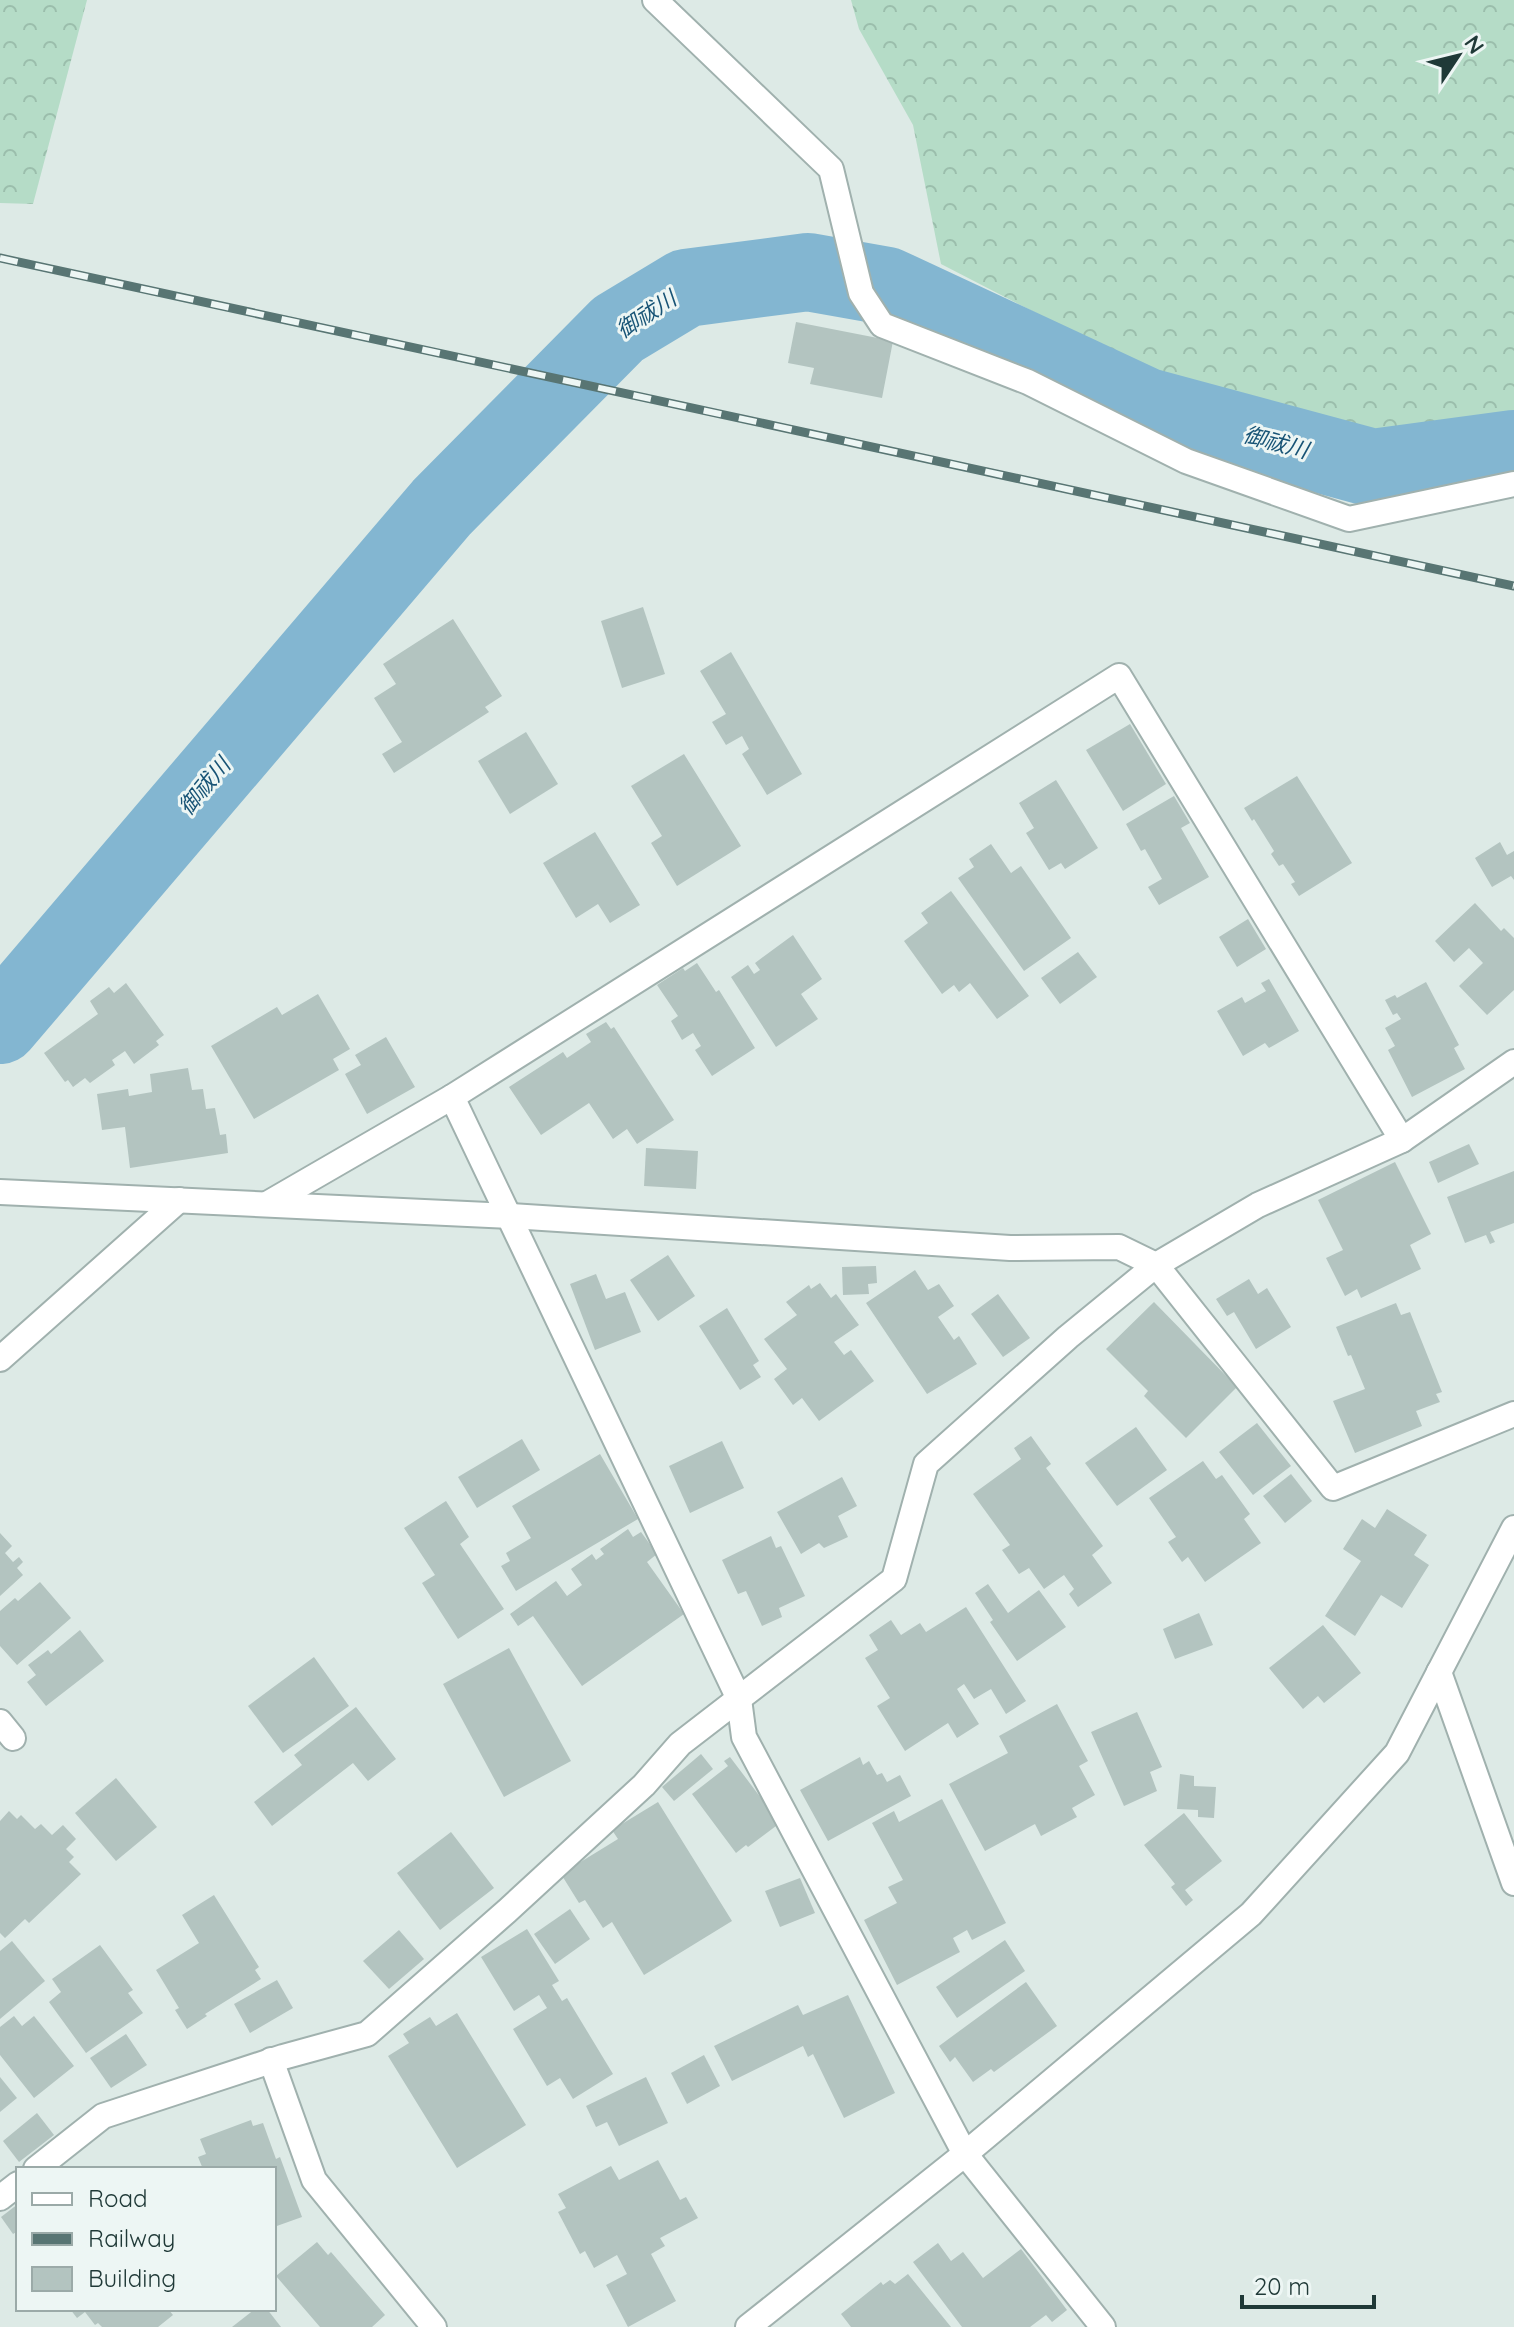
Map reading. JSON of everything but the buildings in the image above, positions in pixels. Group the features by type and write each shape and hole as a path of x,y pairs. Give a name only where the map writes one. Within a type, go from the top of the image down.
{"street":[{"path":"655,0 831,169 861,293 882,325 1028,382 1186,461 1349,519 1514,484"},
{"path":"267,1204 452,1097 1119,676 1402,1140"},
{"path":"39,2167 103,2116 271,2060 367,2034 633,1795 680,1744 894,1579 926,1464 1068,1337 1156,1265 1258,1205 1402,1140 1514,1062"},
{"path":"452,1097 739,1699 744,1737 965,2154 1103,2327"},
{"path":"0,1192 511,1216 1010,1248 1119,1247 1156,1265 1333,1488 1514,1414"},
{"path":"0,1359 179,1200"},
{"path":"748,2327 965,2154 1251,1914 1397,1753 1514,1528"},
{"path":"1439,1672 1514,1883"},
{"path":"271,2060 314,2180 434,2327"},
{"path":"0,2198 16,2186"}],"green space":[{"path":"0,0 87,0 33,204 0,203"},
{"path":"851,0 1514,0 1514,426 1362,439 1197,396 941,264 913,125 859,29"}],"waterway":[{"name":"御祓川","path":"0,1025 442,507 618,329 686,288 808,272 887,286 1147,407 1373,468 1514,449"}],"railway":[{"path":"0,258 1514,586"}]}
